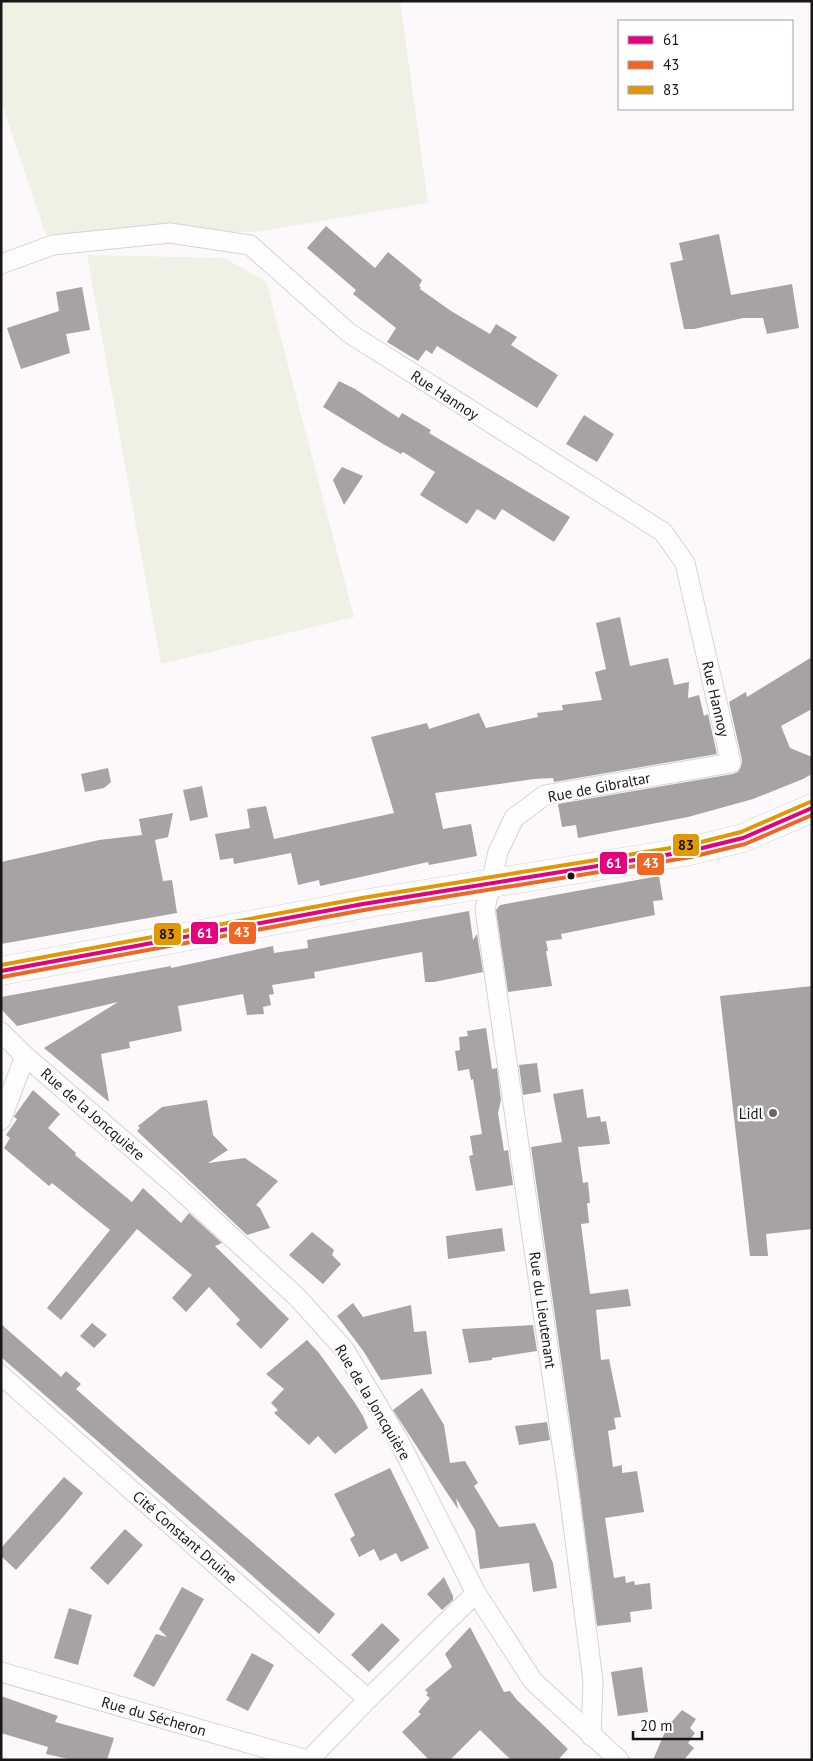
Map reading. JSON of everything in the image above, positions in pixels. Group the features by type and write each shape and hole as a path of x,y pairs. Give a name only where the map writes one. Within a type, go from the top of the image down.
{"main road":[{"path":"1,971 363,904 690,851 743,838 812,808"}],"street":[{"name":"Rue Hannoy","path":"1,264 53,244 170,234 250,245 349,333 662,532 685,563 731,763"},
{"name":"Rue de Gibraltar","path":"490,884 498,852 514,818 545,795 731,763"},
{"name":"Rue du Lieutenant","path":"490,884 486,909 593,1681 592,1736"},
{"name":"Rue de la Joncquière","path":"1,1032 25,1056 175,1184 297,1297 344,1349 399,1441 476,1593 533,1681 619,1760"},
{"path":"1,1120 25,1056"},
{"name":"Cité Constant Druine","path":"1,1375 368,1698"},
{"name":"Rue du Sécheron","path":"1,1672 308,1760 368,1698 476,1593"}],"shaded area":[{"path":"1,1 400,1 428,203 256,232 79,232 46,235 1,101"},
{"path":"87,255 224,258 266,281 354,617 161,664"}],"building":[{"path":"326,226 375,268 388,252 422,280 419,286 421,287 420,289 451,311 490,334 496,324 517,337 511,345 558,375 537,408 437,346 432,354 426,350 418,361 387,342 396,328 353,294 356,290 307,248"},
{"path":"719,234 731,295 792,284 799,328 767,334 763,318 743,318 694,329 684,329 670,263 683,260 679,243"},
{"path":"82,287 90,330 66,334 70,353 21,369 7,328 59,311 56,292"},
{"path":"339,381 355,389 399,418 402,413 431,430 429,433 570,517 554,542 502,509 495,520 477,509 467,524 420,495 435,472 403,452 401,454 383,444 323,407"},
{"path":"584,415 614,434 597,462 566,444"},
{"path":"342,467 363,476 344,505 333,480"},
{"path":"620,617 630,666 668,658 674,685 689,682 688,698 699,695 704,716 708,714 717,754 554,782 553,778 534,779 435,793 443,829 471,824 477,856 429,865 428,862 320,886 319,880 298,885 291,853 234,864 233,858 220,860 215,834 250,828 247,809 266,806 274,839 394,813 371,737 427,723 429,729 479,713 486,728 538,717 537,713 563,710 562,705 602,700 595,672 606,669 596,623"},
{"path":"812,657 812,709 781,726 790,748 812,757 812,774 753,799 688,817 578,838 576,825 562,827 558,804 738,772 742,760 729,702 746,692 747,697"},
{"path":"108,768 111,782 104,788 85,792 81,774"},
{"path":"202,786 208,817 190,821 183,790"},
{"path":"173,813 168,837 155,840 163,881 172,880 177,913 1,944 1,862 99,840 142,835 139,819"},
{"path":"659,876 663,900 653,901 655,915 561,934 562,939 546,941 552,986 508,992 496,910 500,905"},
{"path":"469,911 473,940 477,934 483,972 434,982 425,982 422,952 314,972 315,978 272,985 274,994 269,995 271,1005 263,1007 264,1014 247,1015 243,994 178,1006 182,1031 129,1042 130,1048 101,1054 109,1102 44,1048 118,1002 17,1026 1,1009 1,997 171,966 171,968 273,946 274,953 308,948 307,940"},
{"name":"Lidl","path":"812,986 812,1229 766,1234 768,1256 750,1256 720,996"},
{"path":"486,1028 492,1069 497,1068 501,1100 498,1113 504,1151 508,1150 513,1185 476,1191 469,1156 473,1155 470,1136 482,1134 473,1079 471,1080 469,1069 458,1071 455,1051 460,1050 459,1037 468,1036 467,1031"},
{"path":"537,1063 541,1092 523,1095 519,1065"},
{"path":"583,1089 587,1118 600,1116 601,1122 606,1121 610,1144 578,1147 583,1183 588,1182 590,1203 587,1203 589,1223 581,1224 590,1294 628,1289 631,1306 596,1310 601,1360 609,1359 621,1417 614,1418 616,1429 608,1431 613,1467 622,1465 622,1473 637,1471 644,1512 605,1518 614,1578 625,1576 626,1583 634,1581 635,1585 650,1583 652,1609 630,1612 631,1622 597,1626 531,1147 562,1142 553,1094"},
{"path":"33,1090 60,1114 48,1128 76,1153 75,1155 132,1202 143,1188 181,1223 189,1213 222,1243 215,1246 289,1319 261,1349 236,1324 240,1320 209,1287 186,1312 172,1298 192,1275 137,1229 61,1320 47,1308 110,1230 52,1183 49,1186 4,1148 10,1138 6,1135 17,1119 14,1117 15,1115"},
{"path":"207,1100 213,1135 228,1150 208,1163 245,1158 278,1181 256,1205 260,1208 270,1228 247,1235 137,1131 140,1128 138,1126 162,1107"},
{"path":"502,1228 505,1251 448,1259 446,1236"},
{"path":"312,1232 334,1250 332,1255 341,1264 323,1284 289,1255"},
{"path":"353,1303 363,1317 411,1305 414,1332 426,1331 432,1374 381,1380 364,1352 337,1316"},
{"path":"92,1323 107,1335 94,1348 80,1336"},
{"path":"1,1324 61,1377 66,1371 81,1384 76,1389 335,1614 319,1634 1,1357"},
{"path":"533,1325 537,1351 469,1363 462,1329"},
{"path":"307,1340 319,1353 355,1403 368,1428 335,1454 318,1436 309,1445 274,1413 278,1410 271,1403 284,1389 266,1374"},
{"path":"422,1388 444,1425 450,1463 465,1461 478,1483 474,1486 499,1527 535,1523 553,1563 557,1588 533,1592 529,1563 480,1569 475,1530 456,1498 458,1509 393,1410"},
{"path":"547,1422 550,1440 519,1445 515,1426"},
{"path":"390,1468 429,1548 401,1562 396,1553 380,1561 374,1549 359,1557 350,1539 355,1535 334,1494"},
{"path":"64,1477 83,1493 16,1570 1,1556 1,1548"},
{"path":"125,1529 143,1545 108,1585 90,1568"},
{"path":"444,1577 453,1600 442,1610 427,1594"},
{"path":"182,1587 204,1599 154,1687 133,1676 156,1634 167,1637 159,1629"},
{"path":"69,1608 92,1615 78,1665 54,1658"},
{"path":"382,1623 400,1640 369,1672 351,1655"},
{"path":"470,1627 504,1692 510,1691 568,1749 558,1760 511,1760 480,1730 450,1760 429,1760 402,1732 421,1714 418,1712 430,1698 426,1695 428,1693 425,1690 452,1667 445,1654"},
{"path":"252,1653 274,1665 248,1711 226,1700"},
{"path":"642,1667 648,1712 618,1716 611,1672"},
{"path":"1,1696 58,1716 55,1722 114,1738 107,1760 73,1760 46,1754 48,1747 1,1733"},
{"path":"682,1710 696,1719 690,1728 695,1733 688,1743 694,1748 684,1760 653,1760 667,1727"}],"transit line":[{"name":"83","path":"1,965 362,898 689,845 741,832 810,802"},
{"name":"61","path":"1,971 363,904 690,851 743,838 812,808"},
{"name":"43","path":"2,977 364,910 691,857 745,844 812,815"}],"place":[{"name":"Lidl","path":"773,1113"}]}
